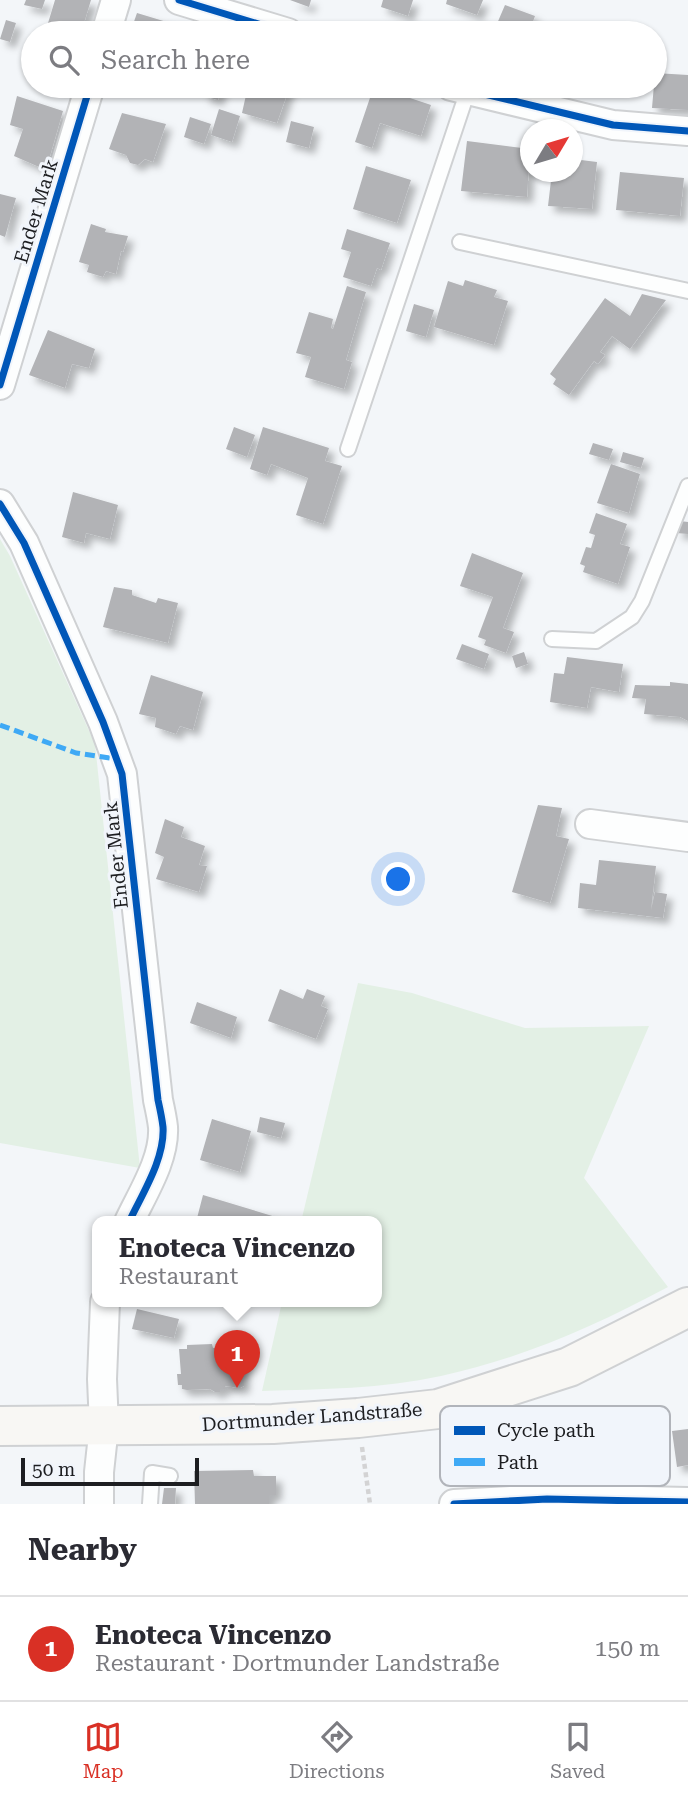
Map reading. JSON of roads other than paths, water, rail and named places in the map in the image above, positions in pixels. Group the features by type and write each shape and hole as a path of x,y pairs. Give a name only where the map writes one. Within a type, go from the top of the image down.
{"main road":[{"name":"Dortmunder Landstraße","path":"447,1406 569,1367 688,1307"},
{"name":"Dortmunder Landstraße","path":"0,1426 273,1424 440,1408"}],"street":[{"path":"110,21 116,0"},
{"path":"179,0 248,21"},
{"name":"Ender Mark","path":"0,385 86,98"},
{"path":"501,98 613,125 688,131"},
{"name":"Ender Mark","path":"0,504 24,543 103,722 122,774 163,1130 160,1152 132,1216"},
{"path":"590,824 688,837"},
{"path":"99,1504 104,1426 102,1380 105,1307"},
{"path":"454,1504 547,1499 688,1502"}],"lane":[{"path":"348,449 457,98"},
{"path":"460,243 688,291"},
{"path":"552,639 596,641 632,617 642,601 688,486"},
{"path":"150,1504 152,1473 170,1476"}],"place":[{"name":"Enoteca Vincenzo","path":"237,1388"}]}
